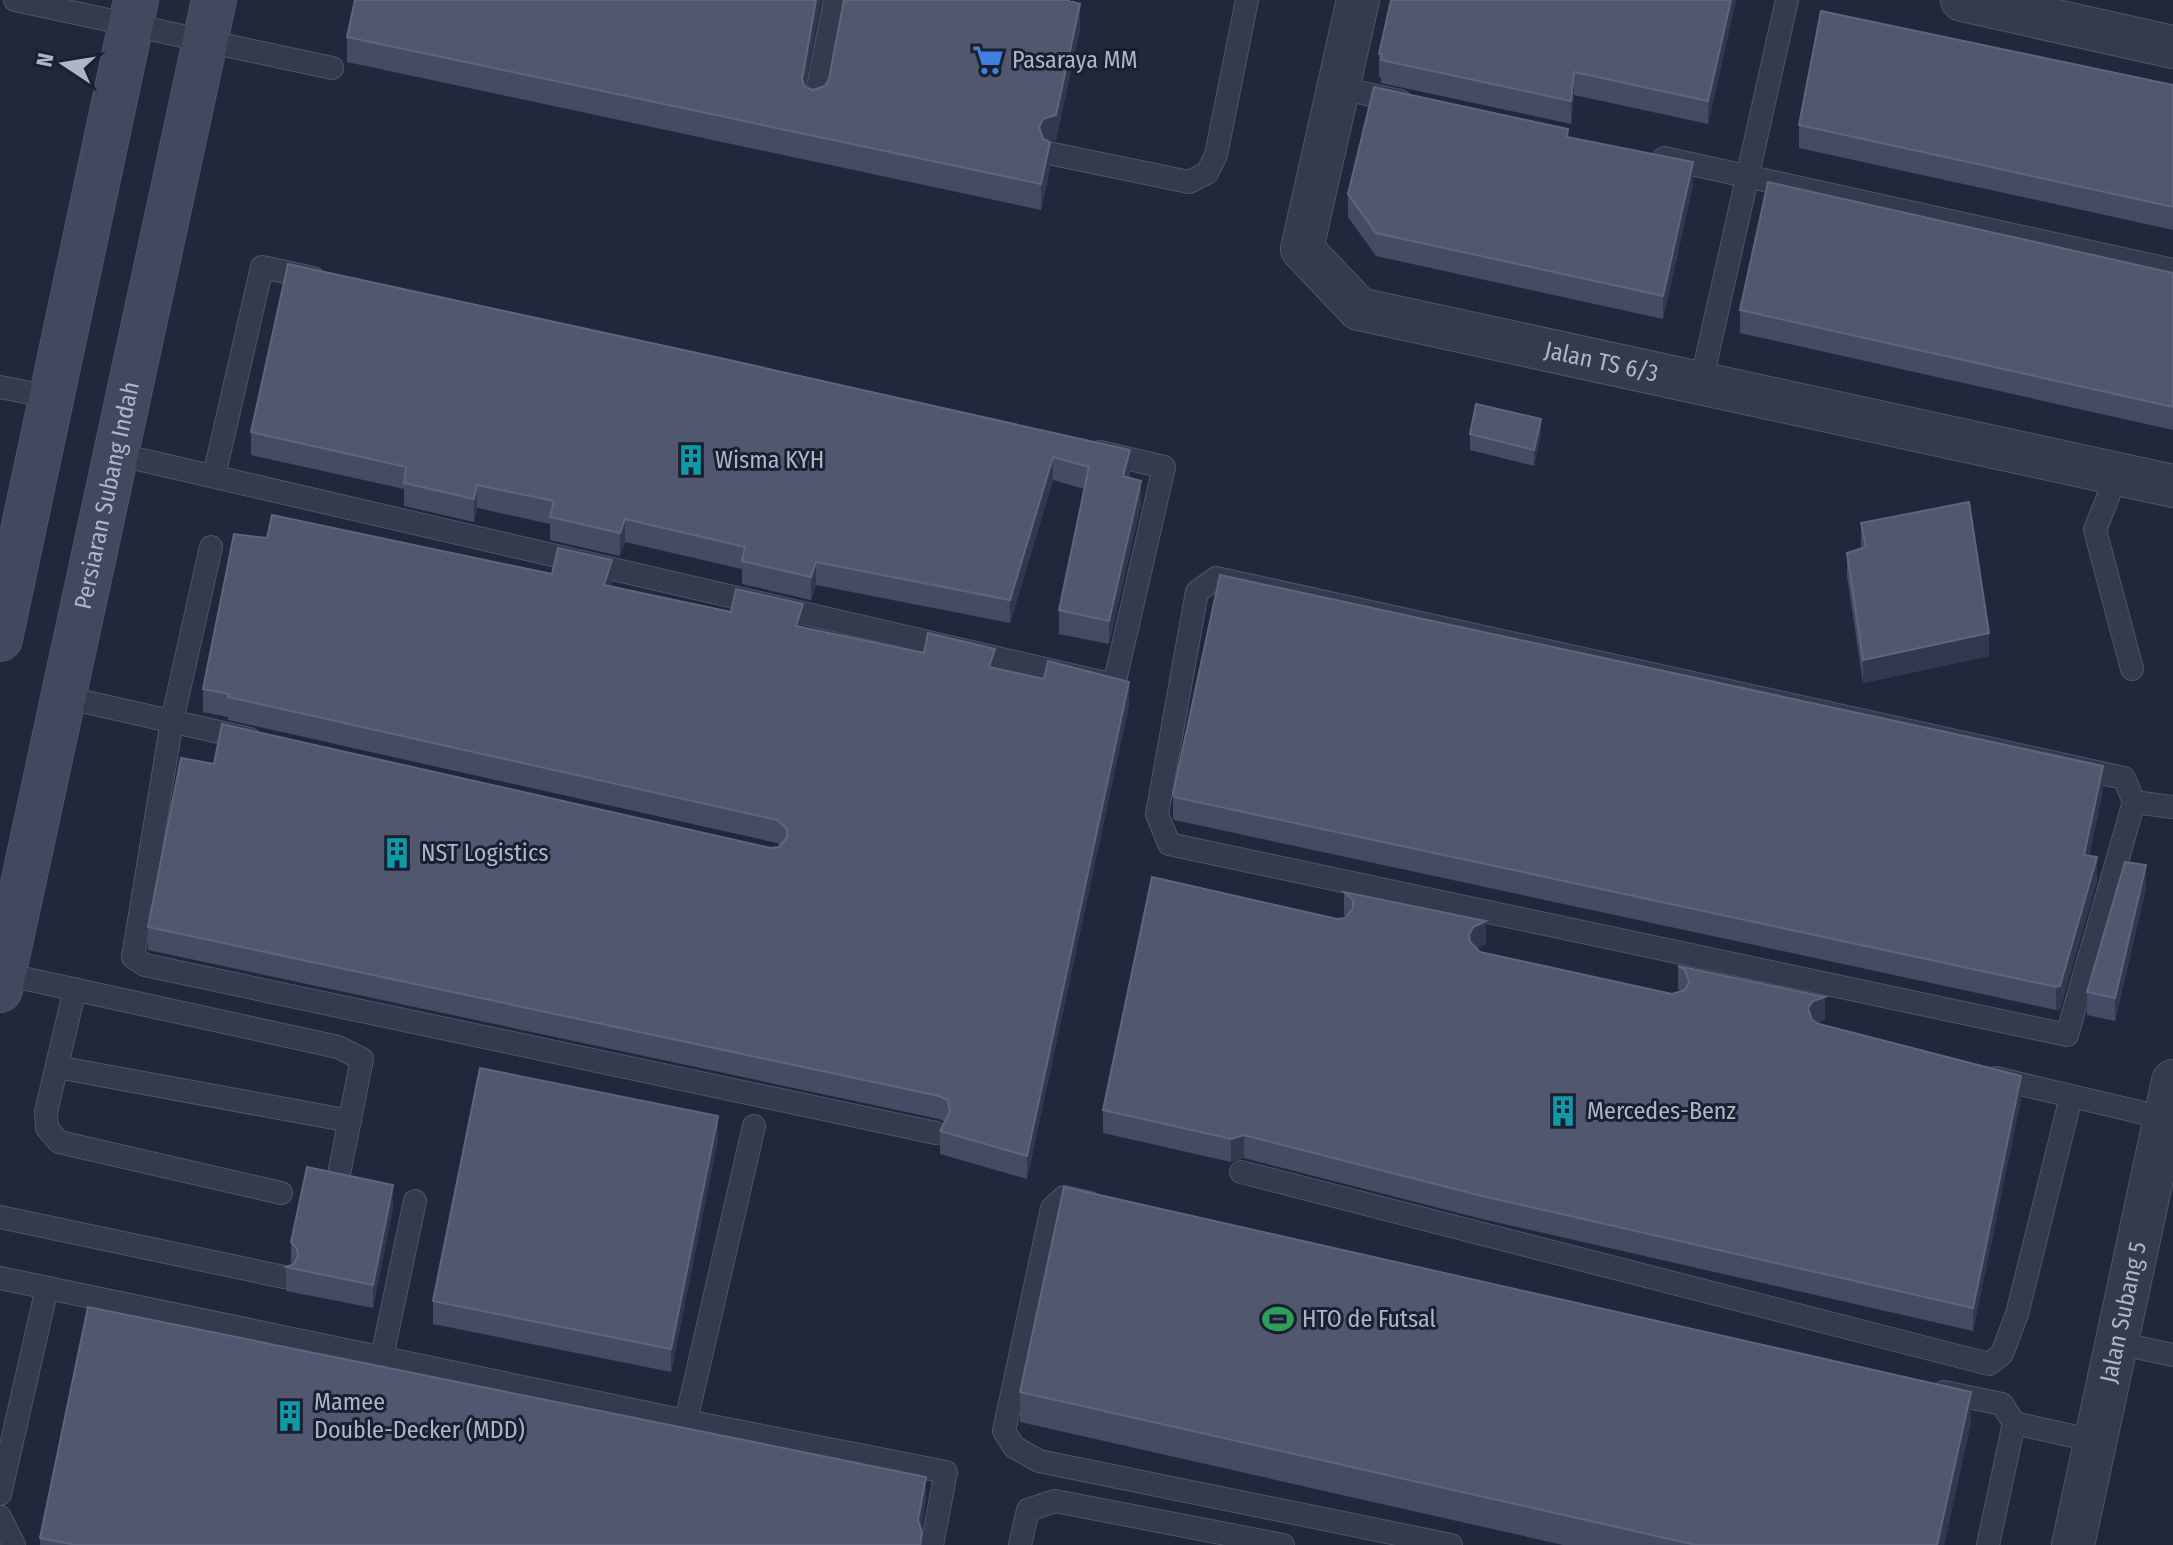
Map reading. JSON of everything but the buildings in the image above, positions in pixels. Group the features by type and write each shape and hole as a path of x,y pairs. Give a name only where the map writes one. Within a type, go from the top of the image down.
{"main road":[{"path":"0,639 133,12"},
{"name":"Persiaran Subang Indah","path":"2,982 210,20"}],"street":[{"name":"Jalan TS 6/3","path":"1358,0 1302,249 1359,309 2173,486"},
{"path":"1962,0 2173,47"},
{"name":"Jalan Subang 5","path":"2073,1545 2169,1100"}],"lane":[{"path":"15,0 210,20 332,68"},
{"path":"815,102 835,0"},
{"path":"1053,154 1189,182 1207,173 1216,155 1247,0"},
{"path":"1701,383 1787,0"},
{"path":"1339,88 1414,104"},
{"path":"1642,153 2173,270"},
{"path":"214,476 262,267 333,283"},
{"path":"0,387 51,397"},
{"path":"116,454 1114,685 1164,467 1084,448"},
{"path":"2117,474 2095,530 2132,669"},
{"path":"211,547 172,721 133,957 145,965 936,1133"},
{"path":"1216,578 2124,778 2134,802 2067,1035 1169,844 1157,814 1197,592 1216,578"},
{"path":"64,697 264,742"},
{"path":"2134,802 2173,807"},
{"path":"2,982 75,989 338,1047 362,1059 337,1184"},
{"path":"75,989 46,1112 47,1128 59,1142 281,1193"},
{"path":"57,1067 350,1121"},
{"path":"1968,1071 2071,1097 2169,1100"},
{"path":"1241,1172 1989,1364 2002,1354 2017,1314 2071,1097"},
{"path":"686,1421 754,1126"},
{"path":"1110,1207 1064,1197 1052,1208 1004,1431 1014,1447 1039,1461 1451,1545"},
{"path":"382,1357 415,1201"},
{"path":"0,1217 284,1277"},
{"path":"0,1278 946,1472 932,1545"},
{"path":"0,1494 47,1288"},
{"path":"2117,1343 2173,1355"},
{"path":"1925,1387 2002,1404 2014,1423 1988,1545"},
{"path":"2014,1423 2095,1441"},
{"path":"1020,1545 1028,1510 1055,1501 1283,1545"},
{"path":"0,1517 14,1545"}],"place":[{"name":"Pasaraya MM","path":"988,60"},
{"name":"Wisma KYH","path":"691,460"},
{"name":"NST Logistics","path":"397,853"},
{"name":"Mercedes-Benz","path":"1563,1111"},
{"name":"HTO de Futsal","path":"1278,1319"},
{"name":"Mamee Double-Decker (MDD)","path":"290,1416"}]}
